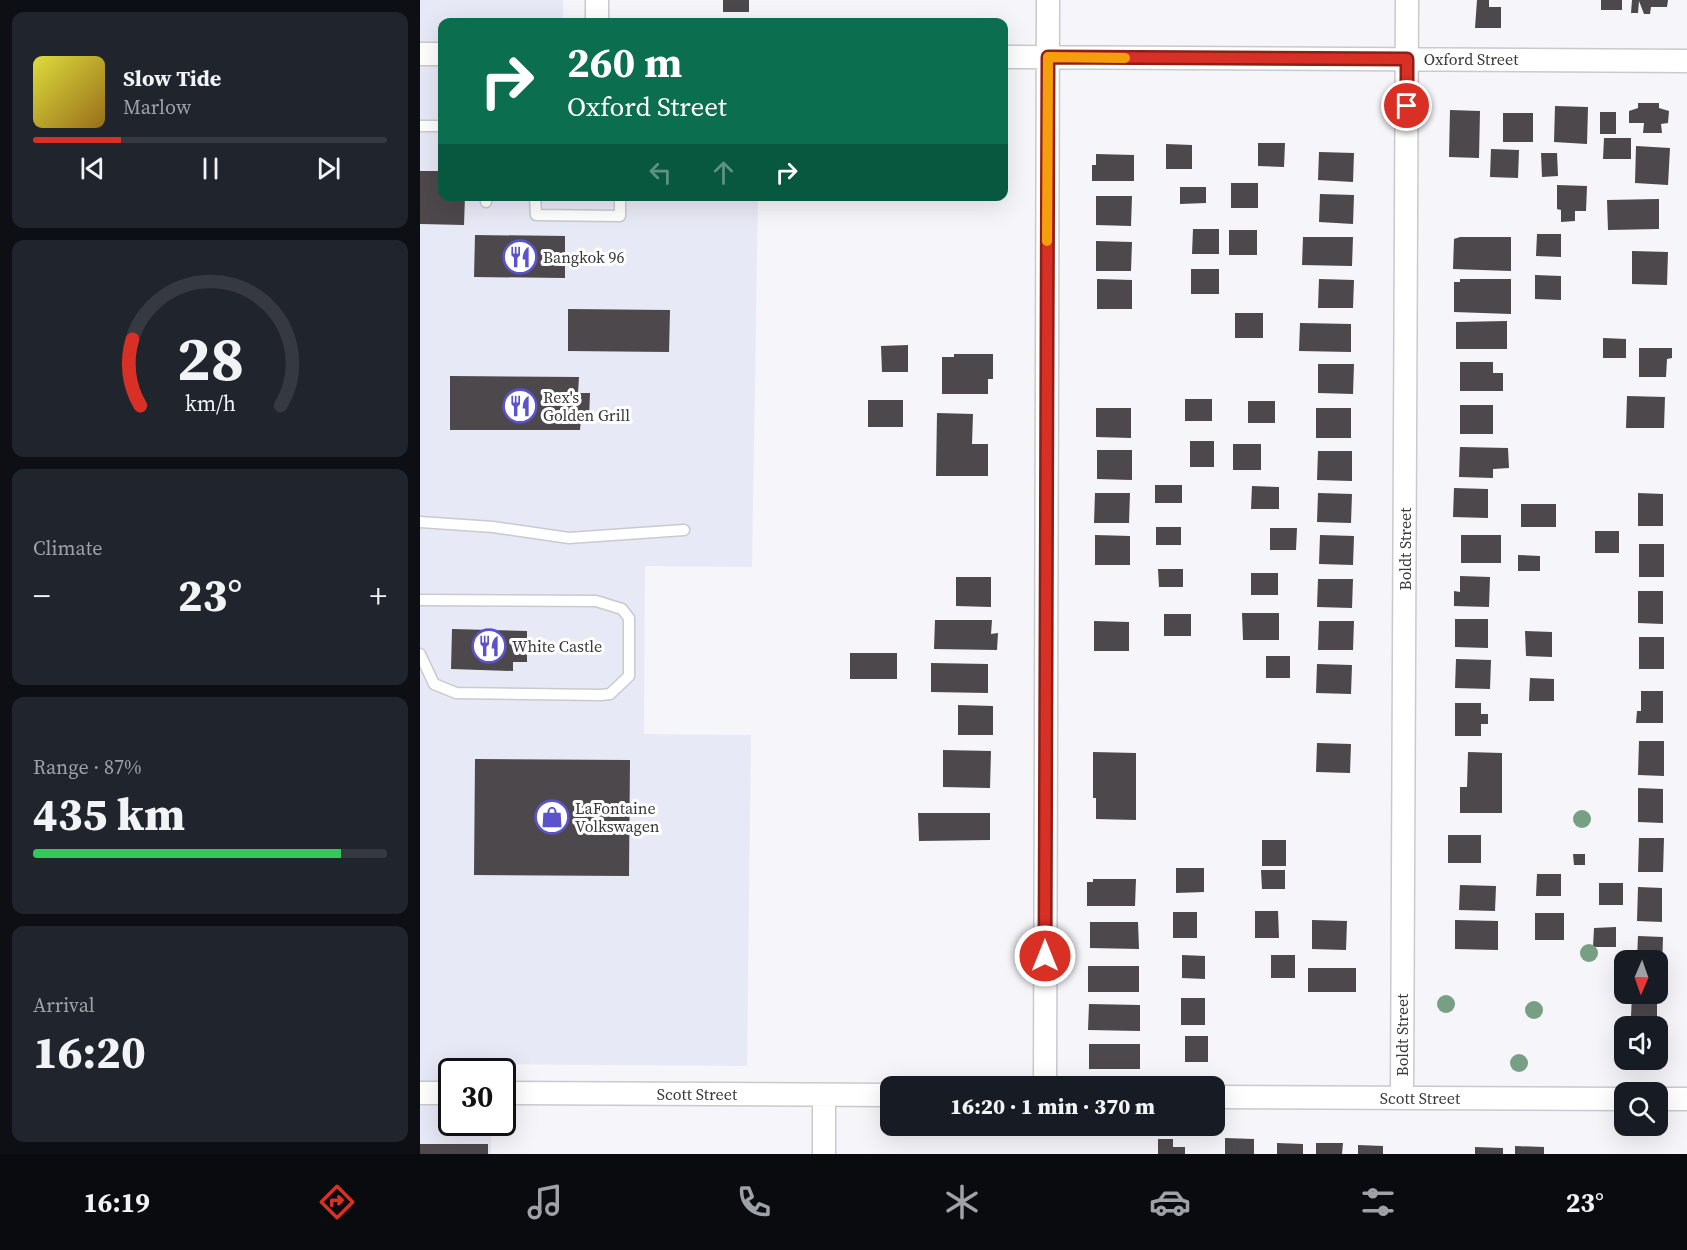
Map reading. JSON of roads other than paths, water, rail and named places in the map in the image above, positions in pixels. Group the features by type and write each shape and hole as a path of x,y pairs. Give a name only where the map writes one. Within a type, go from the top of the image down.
{"street":[{"path":"597,0 597,18"},
{"path":"1045,1076 1048,0"},
{"name":"Boldt Street","path":"1402,1098 1407,0"},
{"path":"420,54 438,54"},
{"name":"Oxford Street","path":"1008,57 1687,61"},
{"path":"420,1093 438,1093"},
{"name":"Scott Street","path":"516,1093 880,1095"},
{"path":"824,1095 824,1154"},
{"name":"Scott Street","path":"1225,1097 1614,1099"},
{"path":"1668,1099 1687,1100"}],"lane":[{"path":"420,126 438,126"},
{"path":"535,201 536,215 620,216 620,201"},
{"path":"420,522 493,527 569,538 684,530"},
{"path":"420,600 596,601 622,609 629,618 629,676 610,694 456,693 434,684 420,654"}],"place":[{"name":"Bangkok 96","path":"520,257"},
{"name":"Rex's Golden Grill","path":"520,406"},
{"name":"White Castle","path":"489,646"},
{"name":"LaFontaine Volkswagen","path":"552,817"}]}
